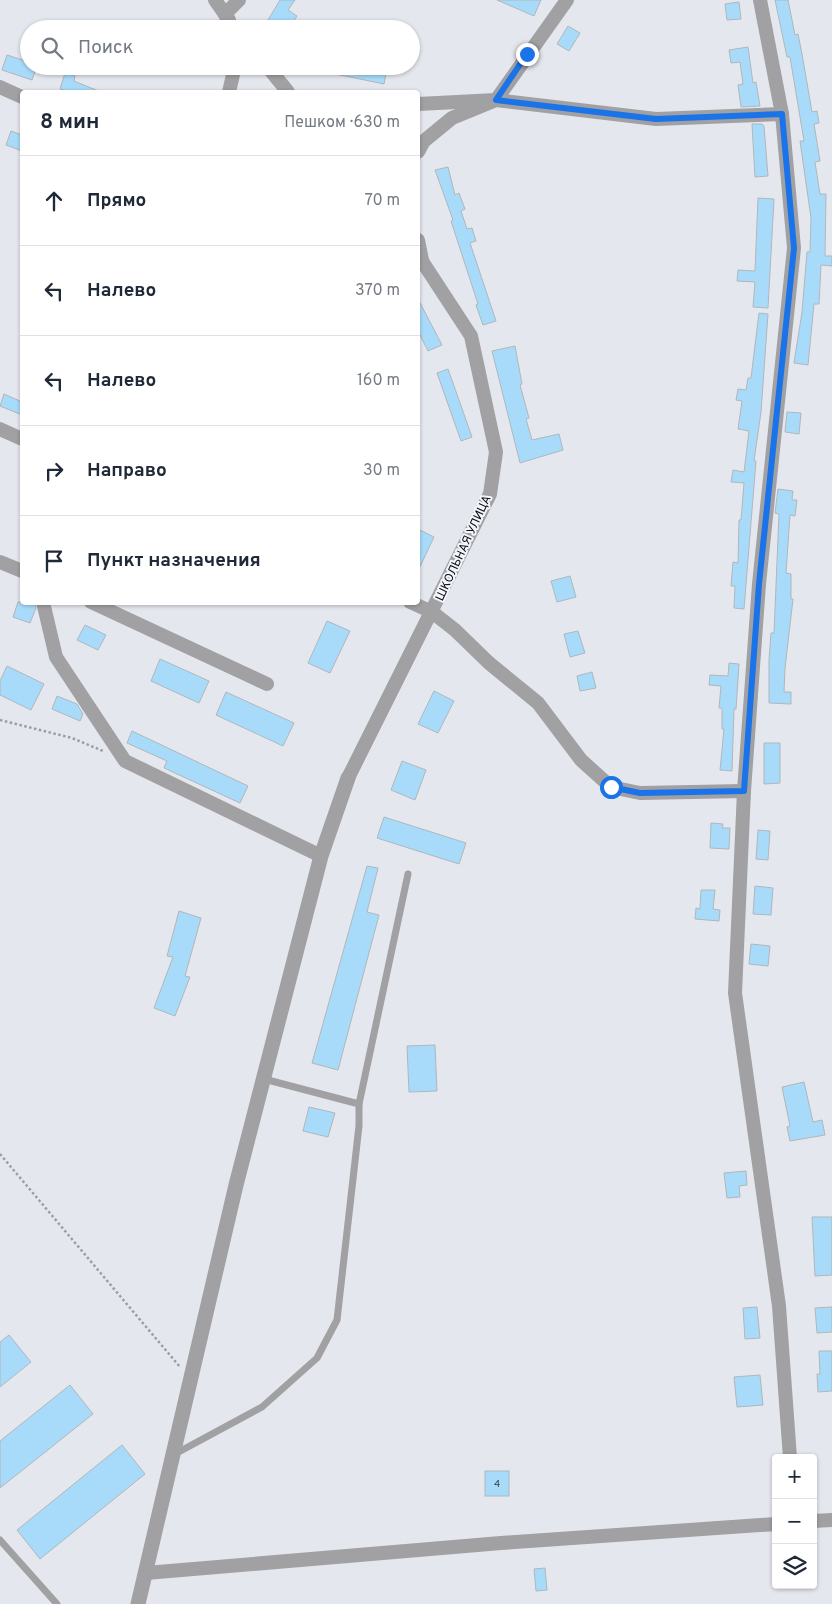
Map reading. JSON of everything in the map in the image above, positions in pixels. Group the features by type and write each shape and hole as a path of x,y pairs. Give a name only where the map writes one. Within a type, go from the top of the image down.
{"street":[{"path":"215,0 230,20"},
{"path":"225,14 239,0"},
{"path":"420,149 424,142 452,118 496,100 567,0"},
{"path":"760,0 782,114 794,248 759,584 744,791 735,992 779,1306 790,1454"},
{"path":"225,14 227,20"},
{"path":"229,90 233,75"},
{"path":"274,75 286,90"},
{"path":"0,87 20,96"},
{"path":"420,104 496,100 656,119 782,114"},
{"name":"ШКОЛЬНАЯ УЛИЦА","path":"348,778 490,494 496,452 471,336 420,258"},
{"path":"0,429 20,437"},
{"path":"0,562 20,570"},
{"path":"44,605 56,657 125,761 321,856"},
{"path":"97,605 267,684"},
{"path":"417,605 432,612 455,630 489,663 538,702 581,760 611,787 640,793 744,791"},
{"path":"138,1604 264,1079 321,856 348,778"},
{"path":"817,1521 832,1520"},
{"path":"146,1573 501,1543 772,1524"}],"lane":[{"path":"173,1455 262,1407 318,1358 337,1320 359,1126 359,1104 408,874"},
{"path":"264,1079 359,1104"},
{"path":"0,1540 57,1604"}],"path":[{"path":"0,720 72,738 125,761"},
{"path":"0,1154 191,1380"}],"building":[{"path":"280,0 295,0 288,10 297,16 295,20 268,20"},
{"path":"497,0 541,0 534,16"},
{"path":"775,0 788,0 795,35 798,34 812,112 817,111 819,123 814,124 820,161 815,162 820,194 826,194 825,256 832,256 832,266 821,265 819,304 814,304 808,365 794,363 802,312 807,252 810,252 811,218 800,141 804,141 790,57 787,57"},
{"path":"739,2 741,19 727,20 725,4"},
{"path":"568,26 580,33 569,51 557,44"},
{"path":"748,47 753,83 756,82 760,106 741,107 738,85 743,84 740,62 731,63 729,50"},
{"path":"7,55 20,59 20,75 34,75 32,80 2,70"},
{"path":"64,75 72,75 75,76 74,81 96,90 63,90 60,89"},
{"path":"340,75 386,75 384,84"},
{"path":"752,124 762,124 764,126 768,176 755,177"},
{"path":"11,131 20,134 20,150 6,145"},
{"path":"448,167 455,195 459,193 465,209 461,211 467,229 472,228 476,241 470,243 496,321 483,325 451,221 453,220 435,170"},
{"path":"758,198 774,199 768,308 753,307 755,282 737,281 738,270 755,271"},
{"path":"420,303 442,345 428,351 420,335"},
{"path":"759,313 768,314 761,412 754,461 756,461 744,609 734,608 735,586 731,586 733,562 738,563 739,520 741,520 744,483 731,482 733,470 744,472 749,431 738,429 742,401 736,400 738,389 746,390 748,378 751,378"},
{"path":"515,346 522,384 520,385 529,418 526,419 532,440 559,434 563,450 520,463 492,351"},
{"path":"448,369 472,437 461,441 437,373"},
{"path":"4,394 20,401 20,414 0,406"},
{"path":"787,412 801,413 799,434 785,432"},
{"path":"778,489 793,491 792,500 797,500 795,516 790,515 786,573 791,574 791,599 793,599 784,692 791,692 791,704 769,703 769,660 771,633 774,633 779,514 775,513"},
{"path":"420,530 434,537 420,567"},
{"path":"570,576 576,597 557,602 551,581"},
{"path":"18,602 20,602 20,605 35,605 36,608 30,623 13,617"},
{"path":"327,621 350,631 330,673 308,663"},
{"path":"85,625 106,635 98,650 77,640"},
{"path":"578,631 585,653 570,657 564,634"},
{"path":"160,659 209,681 199,703 151,681"},
{"path":"729,663 739,664 736,709 734,709 732,771 720,770 724,729 722,729 722,708 719,708 721,686 709,685 710,675 728,676"},
{"path":"7,666 44,684 31,710 0,695 0,681"},
{"path":"592,672 596,688 580,691 577,676"},
{"path":"434,691 454,701 438,733 418,724"},
{"path":"226,692 294,723 283,746 216,715"},
{"path":"57,696 77,704 83,714 80,721 52,709"},
{"path":"132,731 248,786 240,803 164,768 167,761 127,743"},
{"path":"764,743 780,743 780,783 764,784"},
{"path":"402,761 426,770 415,800 391,790"},
{"path":"384,817 466,843 459,864 377,838"},
{"path":"711,823 723,824 722,828 730,828 729,849 710,848"},
{"path":"758,830 770,831 768,860 756,859"},
{"path":"367,866 378,868 367,912 379,915 338,1070 312,1063"},
{"path":"755,886 773,888 771,915 753,914"},
{"path":"701,890 715,890 713,909 720,910 719,921 695,919 696,908 700,909"},
{"path":"179,911 201,918 185,976 190,977 175,1016 154,1008 173,957 167,956"},
{"path":"751,944 770,946 768,966 749,964"},
{"path":"435,1045 437,1091 409,1092 407,1046"},
{"path":"804,1082 813,1122 822,1120 825,1135 790,1141 787,1127 790,1126 782,1087"},
{"path":"309,1107 335,1113 328,1137 303,1131"},
{"path":"746,1171 747,1185 739,1186 740,1197 727,1198 724,1173"},
{"path":"812,1217 832,1217 832,1275 815,1276"},
{"path":"757,1307 760,1338 745,1339 743,1308"},
{"path":"832,1307 832,1332 817,1333 815,1308"},
{"path":"9,1335 31,1362 0,1387 0,1342"},
{"path":"819,1351 832,1351 832,1391 818,1392 817,1374 820,1374"},
{"path":"760,1375 763,1405 737,1407 734,1377"},
{"path":"70,1385 93,1414 0,1488 0,1441"},
{"path":"122,1445 145,1474 40,1559 17,1530"},
{"path":"485,1471 509,1471 509,1496 485,1496"},
{"path":"545,1568 547,1590 536,1591 534,1569"}],"route":[{"path":"527,54 496,100 656,119 782,114 794,248 759,584 744,791 640,793 611,787"}]}
